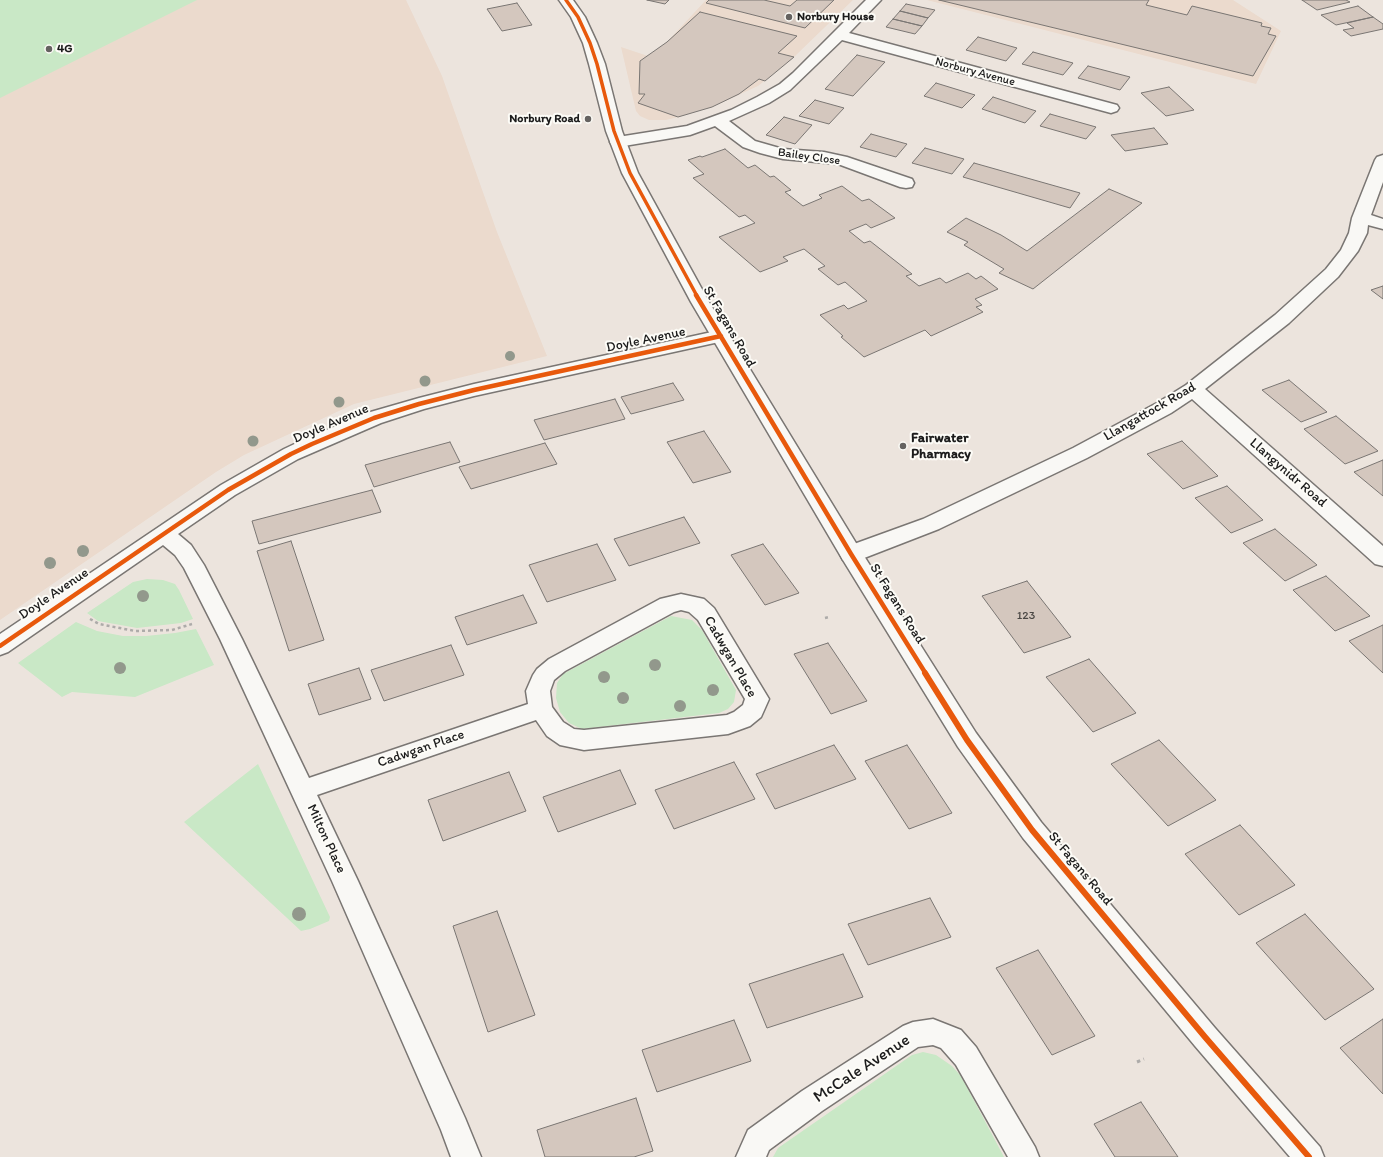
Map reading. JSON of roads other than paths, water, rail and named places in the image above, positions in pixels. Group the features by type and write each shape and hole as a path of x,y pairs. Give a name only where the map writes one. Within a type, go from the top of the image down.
{"street":[{"name":"St Fagans Road","path":"566,0 578,17 598,64 618,142 630,173 721,336 851,554 967,740 1032,830 1205,1037 1310,1157"},
{"path":"618,142 671,134 718,121 757,104 786,87 874,0"},
{"name":"Norbury Avenue","path":"839,35 1111,108"},
{"name":"Bailey Close","path":"718,121 749,144 766,150 783,154 824,157 841,160 906,183"},
{"name":"Llangattock Road","path":"851,554 931,524 1080,453 1164,408 1193,389 1282,319 1332,273 1349,251 1358,233 1360,218 1383,160"},
{"path":"1360,218 1383,224"},
{"name":"Doyle Avenue","path":"0,646 228,490 312,444 374,418 474,390 721,336"},
{"name":"Llangynidr Road","path":"1193,389 1383,558"},
{"name":"Milton Place","path":"164,534 183,550 193,564 220,616 345,881 455,1128 466,1157"},
{"name":"Cadwgan Place","path":"682,602 696,605 706,614 757,699 753,710 742,719 728,724 584,740 569,738 555,729 540,708 538,691 545,675 557,665 668,605 682,602"},
{"name":"Cadwgan Place","path":"302,790 540,708"},
{"name":"McCale Avenue","path":"751,1157 758,1140 812,1101 913,1035 933,1032 951,1039 966,1056 1024,1157"}],"place":[{"name":"Norbury House","path":"789,17"},
{"name":"4G","path":"49,49"},
{"name":"Norbury Road","path":"588,119"},
{"name":"Fairwater Pharmacy","path":"903,446"}]}
